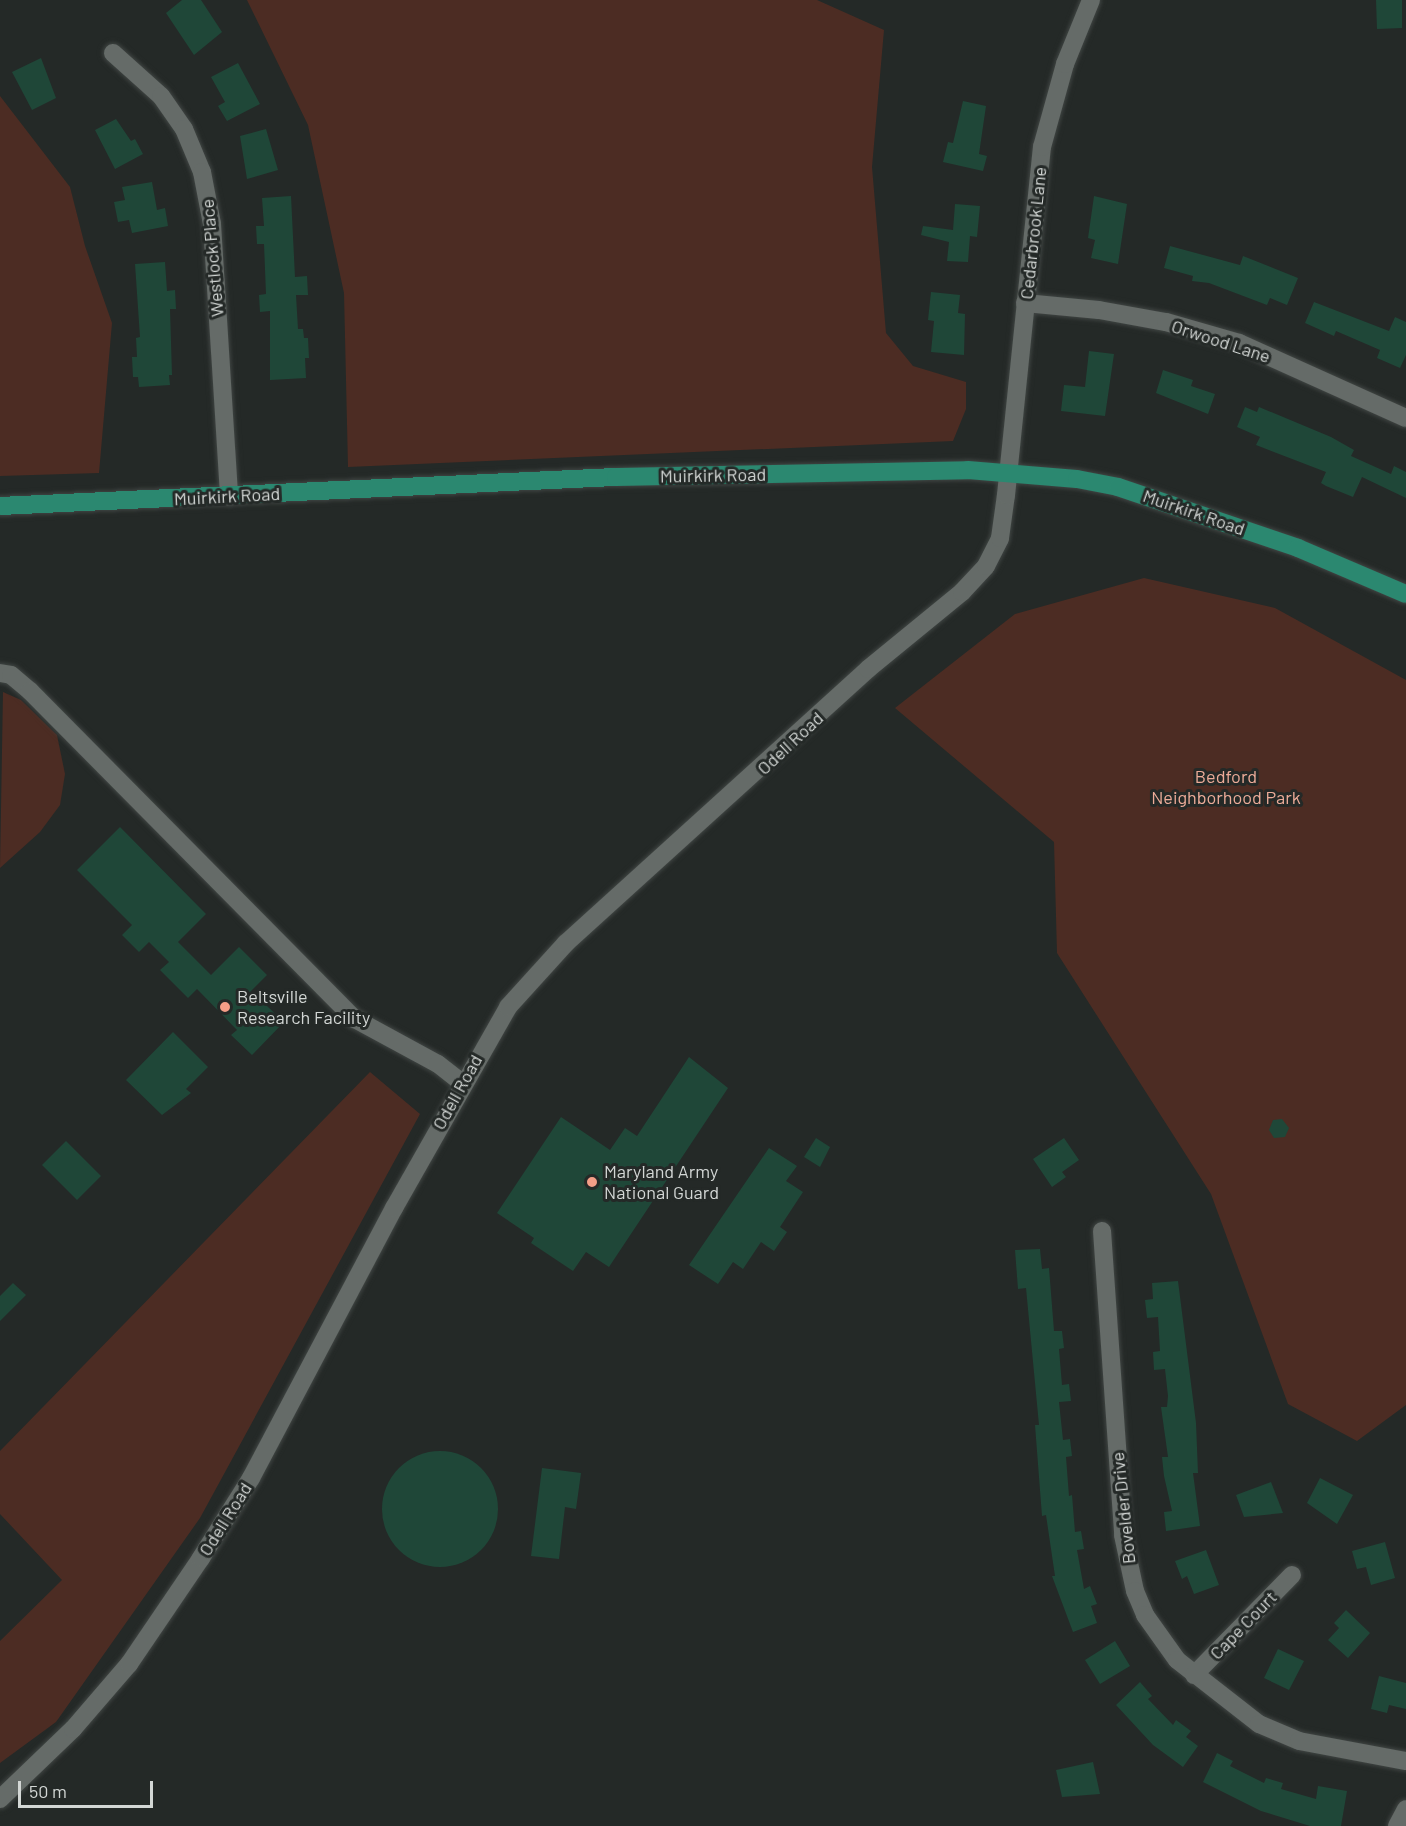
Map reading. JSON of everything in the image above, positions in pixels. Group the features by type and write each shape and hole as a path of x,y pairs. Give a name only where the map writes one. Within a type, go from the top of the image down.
{"main road":[{"name":"Muirkirk Road","path":"0,506 616,477 881,471 1006,473 1077,479 1150,496 1298,548 1406,594"}],"street":[{"name":"Cedarbrook Lane","path":"1006,473 1042,147 1065,64 1090,0"},
{"name":"Westlock Place","path":"113,52 161,96 184,129 202,172 212,224 229,495"},
{"name":"Orwood Lane","path":"1025,303 1099,310 1166,322 1227,340 1406,418"},
{"name":"Odell Road","path":"0,1799 73,1729 129,1664 201,1558 251,1478 462,1083 508,1007 566,943 868,669 962,592 986,566 1000,538 1006,473"},
{"path":"0,673 11,675 30,691 355,1019 438,1064 462,1083"},
{"name":"Bovelder Drive","path":"1102,1231 1119,1497 1128,1565 1145,1615 1177,1660 1234,1708 1279,1734 1299,1741 1406,1761"},
{"name":"Cape Court","path":"1194,1675 1292,1575"},
{"path":"1397,1826 1406,1809"}],"green space":[{"path":"247,0 817,0 884,30 872,167 886,333 913,366 966,382 966,409 953,441 348,467 344,293 308,125"},
{"path":"0,96 70,187 85,246 112,323 99,473 0,476"},
{"name":"Bedford Neighborhood Park","path":"1144,578 1275,608 1406,680 1406,1405 1357,1441 1288,1404 1211,1194 1057,953 1054,842 895,708 1015,614"},
{"path":"3,692 21,700 57,735 65,774 60,805 40,832 0,868"},
{"path":"370,1072 420,1114 200,1518 56,1722 0,1763 0,1641 62,1580 0,1514 0,1451"}],"building":[{"path":"182,0 201,0 222,32 194,55 166,13"},
{"path":"1376,0 1402,0 1402,28 1377,29"},
{"path":"41,58 56,98 32,110 12,72"},
{"path":"238,63 260,104 227,121 218,106 225,102 211,77"},
{"path":"963,101 986,106 979,154 987,156 983,171 943,162 948,142 953,143"},
{"path":"116,119 131,141 135,139 143,154 115,169 95,130"},
{"path":"266,129 278,170 247,179 240,136"},
{"path":"152,182 157,210 165,208 168,226 132,233 129,220 118,222 114,202 125,200 122,187"},
{"path":"291,196 295,277 307,276 308,295 296,295 298,329 303,329 304,338 308,338 309,358 305,358 306,378 270,380 270,311 260,312 259,295 266,294 264,244 257,244 256,226 264,226 262,198"},
{"path":"1094,196 1127,204 1118,264 1091,258 1095,240 1088,238"},
{"path":"955,204 980,206 977,237 970,236 968,262 947,261 949,242 921,235 923,226 953,230"},
{"path":"1170,246 1240,265 1243,256 1298,278 1287,305 1270,298 1267,305 1209,283 1192,281 1193,276 1164,268"},
{"path":"165,262 167,291 175,290 176,309 170,309 172,375 169,375 170,385 139,387 138,377 133,377 132,357 137,357 136,338 140,337 135,264"},
{"path":"931,292 960,295 958,313 965,314 964,355 931,352 934,321 928,320"},
{"path":"1314,302 1389,331 1395,317 1406,322 1406,355 1400,368 1377,358 1380,350 1336,331 1334,336 1305,323"},
{"path":"1089,351 1114,354 1105,416 1061,411 1064,385 1085,387"},
{"path":"1163,370 1193,380 1191,386 1215,394 1208,414 1156,393"},
{"path":"1245,407 1257,412 1259,407 1331,437 1354,450 1351,456 1391,474 1394,466 1406,472 1406,498 1362,477 1353,497 1326,486 1321,483 1326,472 1256,445 1260,437 1237,427"},
{"path":"120,827 206,914 178,942 211,975 239,947 267,975 251,991 284,1022 252,1055 231,1035 237,1030 197,989 188,998 160,970 169,962 149,942 139,952 122,935 132,925 77,870"},
{"path":"173,1032 208,1067 186,1089 191,1093 162,1115 126,1080"},
{"name":"Maryland Army National Guard","path":"689,1057 728,1088 609,1267 586,1252 573,1271 531,1243 534,1238 497,1213 561,1117 610,1150 625,1128 637,1136"},
{"path":"1282,1119 1289,1128 1285,1137 1274,1138 1269,1130 1273,1120"},
{"path":"816,1138 830,1147 820,1167 804,1157"},
{"path":"1064,1138 1079,1160 1062,1172 1066,1177 1052,1187 1033,1159"},
{"path":"66,1141 101,1176 77,1200 42,1165"},
{"path":"769,1148 797,1166 786,1181 803,1192 780,1227 787,1232 774,1251 761,1242 743,1269 733,1262 718,1284 689,1265"},
{"path":"1040,1249 1042,1269 1049,1268 1054,1331 1062,1331 1064,1348 1059,1349 1062,1385 1069,1384 1071,1401 1059,1402 1063,1440 1070,1439 1072,1456 1066,1457 1075,1532 1081,1531 1084,1549 1077,1550 1084,1589 1090,1586 1097,1604 1091,1606 1097,1623 1073,1632 1052,1576 1055,1576 1046,1515 1042,1516 1035,1425 1039,1425 1026,1288 1018,1289 1015,1250"},
{"path":"1178,1281 1196,1423 1198,1473 1193,1473 1200,1526 1166,1531 1164,1512 1172,1511 1164,1476 1162,1457 1168,1457 1161,1407 1167,1407 1168,1396 1165,1369 1154,1370 1153,1352 1160,1351 1158,1317 1147,1318 1145,1300 1153,1299 1152,1283"},
{"path":"13,1283 26,1295 0,1321 0,1296"},
{"path":"440,1451 462,1455 481,1468 494,1487 498,1509 494,1531 481,1550 462,1563 440,1567 418,1563 399,1550 386,1531 382,1509 386,1487 399,1468 418,1455"},
{"path":"542,1468 581,1473 576,1509 565,1507 559,1559 531,1556"},
{"path":"1320,1478 1353,1495 1337,1524 1307,1503"},
{"path":"1271,1482 1283,1513 1244,1517 1236,1495"},
{"path":"1385,1542 1395,1578 1371,1585 1366,1567 1357,1569 1352,1551"},
{"path":"1206,1550 1219,1585 1194,1594 1187,1576 1182,1579 1175,1561"},
{"path":"1346,1610 1370,1633 1348,1658 1328,1640 1339,1628 1334,1623"},
{"path":"1115,1641 1130,1666 1100,1684 1085,1660"},
{"path":"1278,1649 1304,1661 1289,1690 1264,1678"},
{"path":"1379,1676 1406,1683 1406,1709 1389,1705 1387,1713 1371,1709"},
{"path":"1140,1682 1152,1696 1148,1699 1173,1725 1176,1720 1191,1731 1186,1737 1198,1746 1183,1767 1153,1745 1116,1705"},
{"path":"1217,1753 1233,1761 1230,1766 1264,1783 1266,1778 1283,1783 1281,1789 1316,1799 1318,1786 1347,1791 1341,1826 1310,1826 1261,1811 1203,1782"},
{"path":"1093,1762 1100,1794 1062,1797 1056,1770"}],"place":[{"name":"Beltsville Research Facility","path":"225,1007"},
{"name":"Maryland Army National Guard","path":"592,1182"}]}
